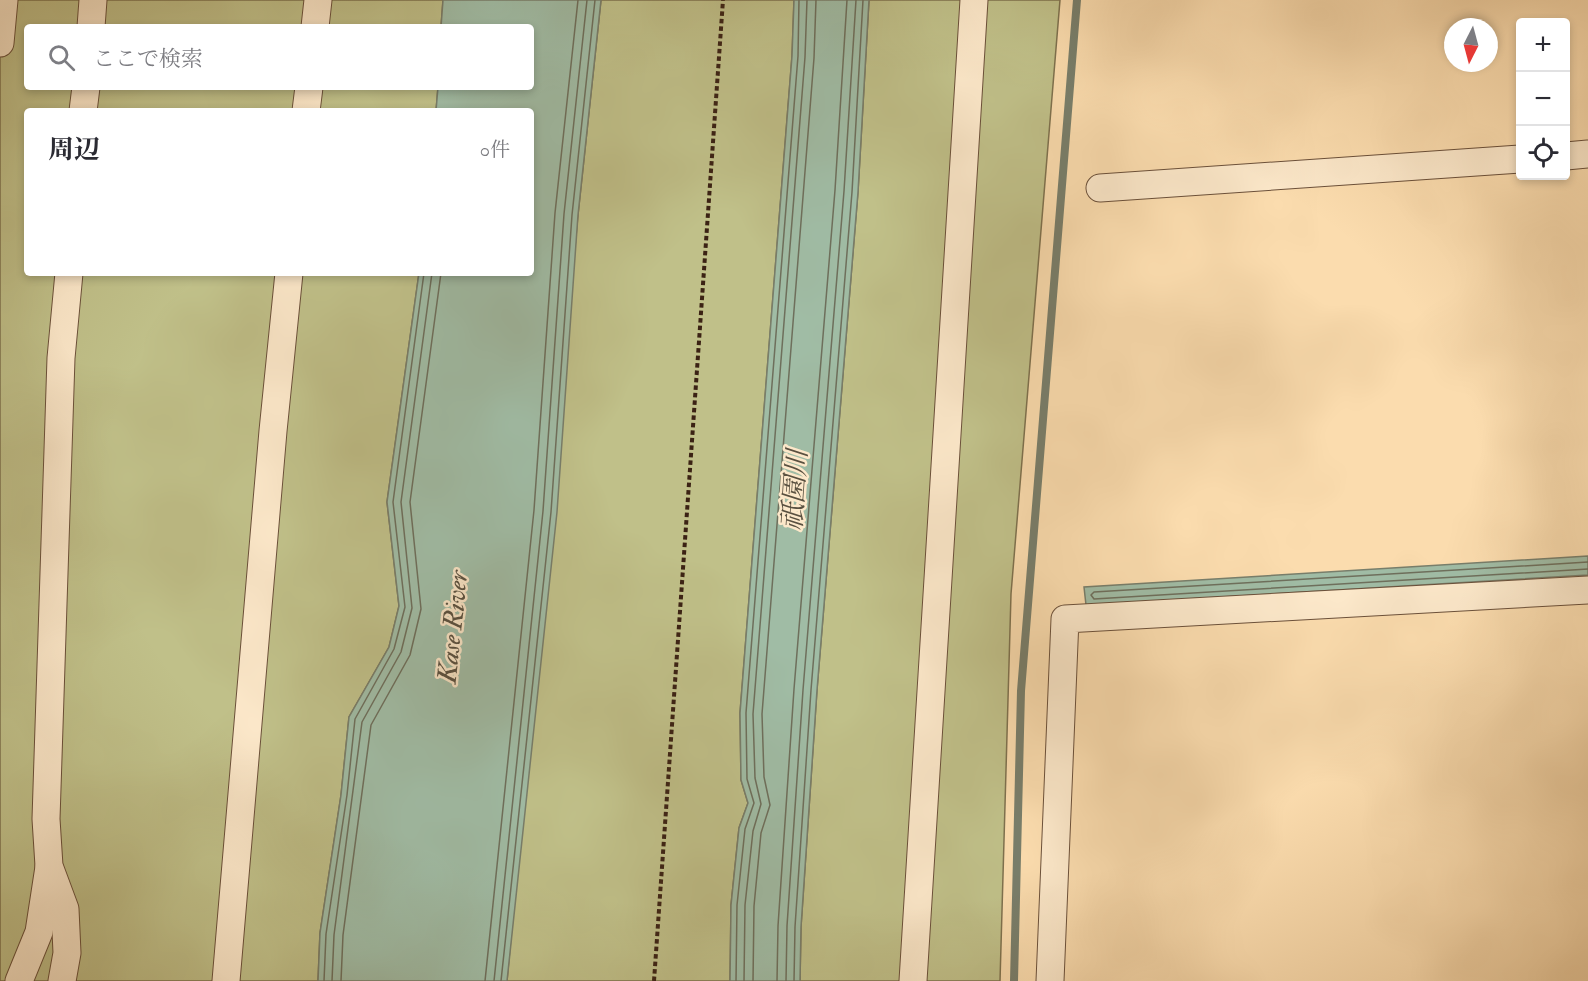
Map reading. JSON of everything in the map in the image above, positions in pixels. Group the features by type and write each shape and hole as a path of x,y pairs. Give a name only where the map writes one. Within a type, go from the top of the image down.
{"street":[{"path":"0,43 4,0"},
{"path":"91,24 93,0"},
{"path":"315,24 318,0"},
{"path":"913,981 974,0"},
{"path":"83,108 86,90"},
{"path":"306,108 309,90"},
{"path":"1570,156 1588,154"},
{"path":"1100,188 1516,159"},
{"path":"19,981 39,932 49,866 46,819 61,358 69,276"},
{"path":"226,981 272,442 289,276"},
{"path":"1050,981 1065,619 1588,590"},
{"path":"49,866 65,909 67,953 62,981"}],"path":[{"path":"654,981 723,0"}],"green space":[{"path":"0,0 443,0 441,24 24,24 24,90 438,90 436,108 24,108 24,276 419,276 387,502 399,606 389,647 349,717 341,795 320,933 318,981 0,981"},
{"path":"601,0 794,0 792,56 740,713 741,780 748,803 739,828 731,905 730,981 507,981 578,215"},
{"path":"869,0 1060,0 1011,594 1000,981 800,981 801,927 817,690 858,192"}],"water":[{"name":"Kase River","path":"443,0 601,0 578,215 557,512 507,981 318,981 320,933 341,795 349,717 389,647 399,606 387,502 419,276 534,276 534,108 436,108 438,90 534,90 534,24 441,24"},
{"name":"祇園川","path":"794,0 869,0 858,192 817,690 801,927 800,981 730,981 731,905 739,828 748,803 741,780 740,713 792,56"},
{"path":"1588,556 1588,575 1086,605 1084,587"}],"waterway":[{"path":"1014,981 1021,691 1077,0"}]}
